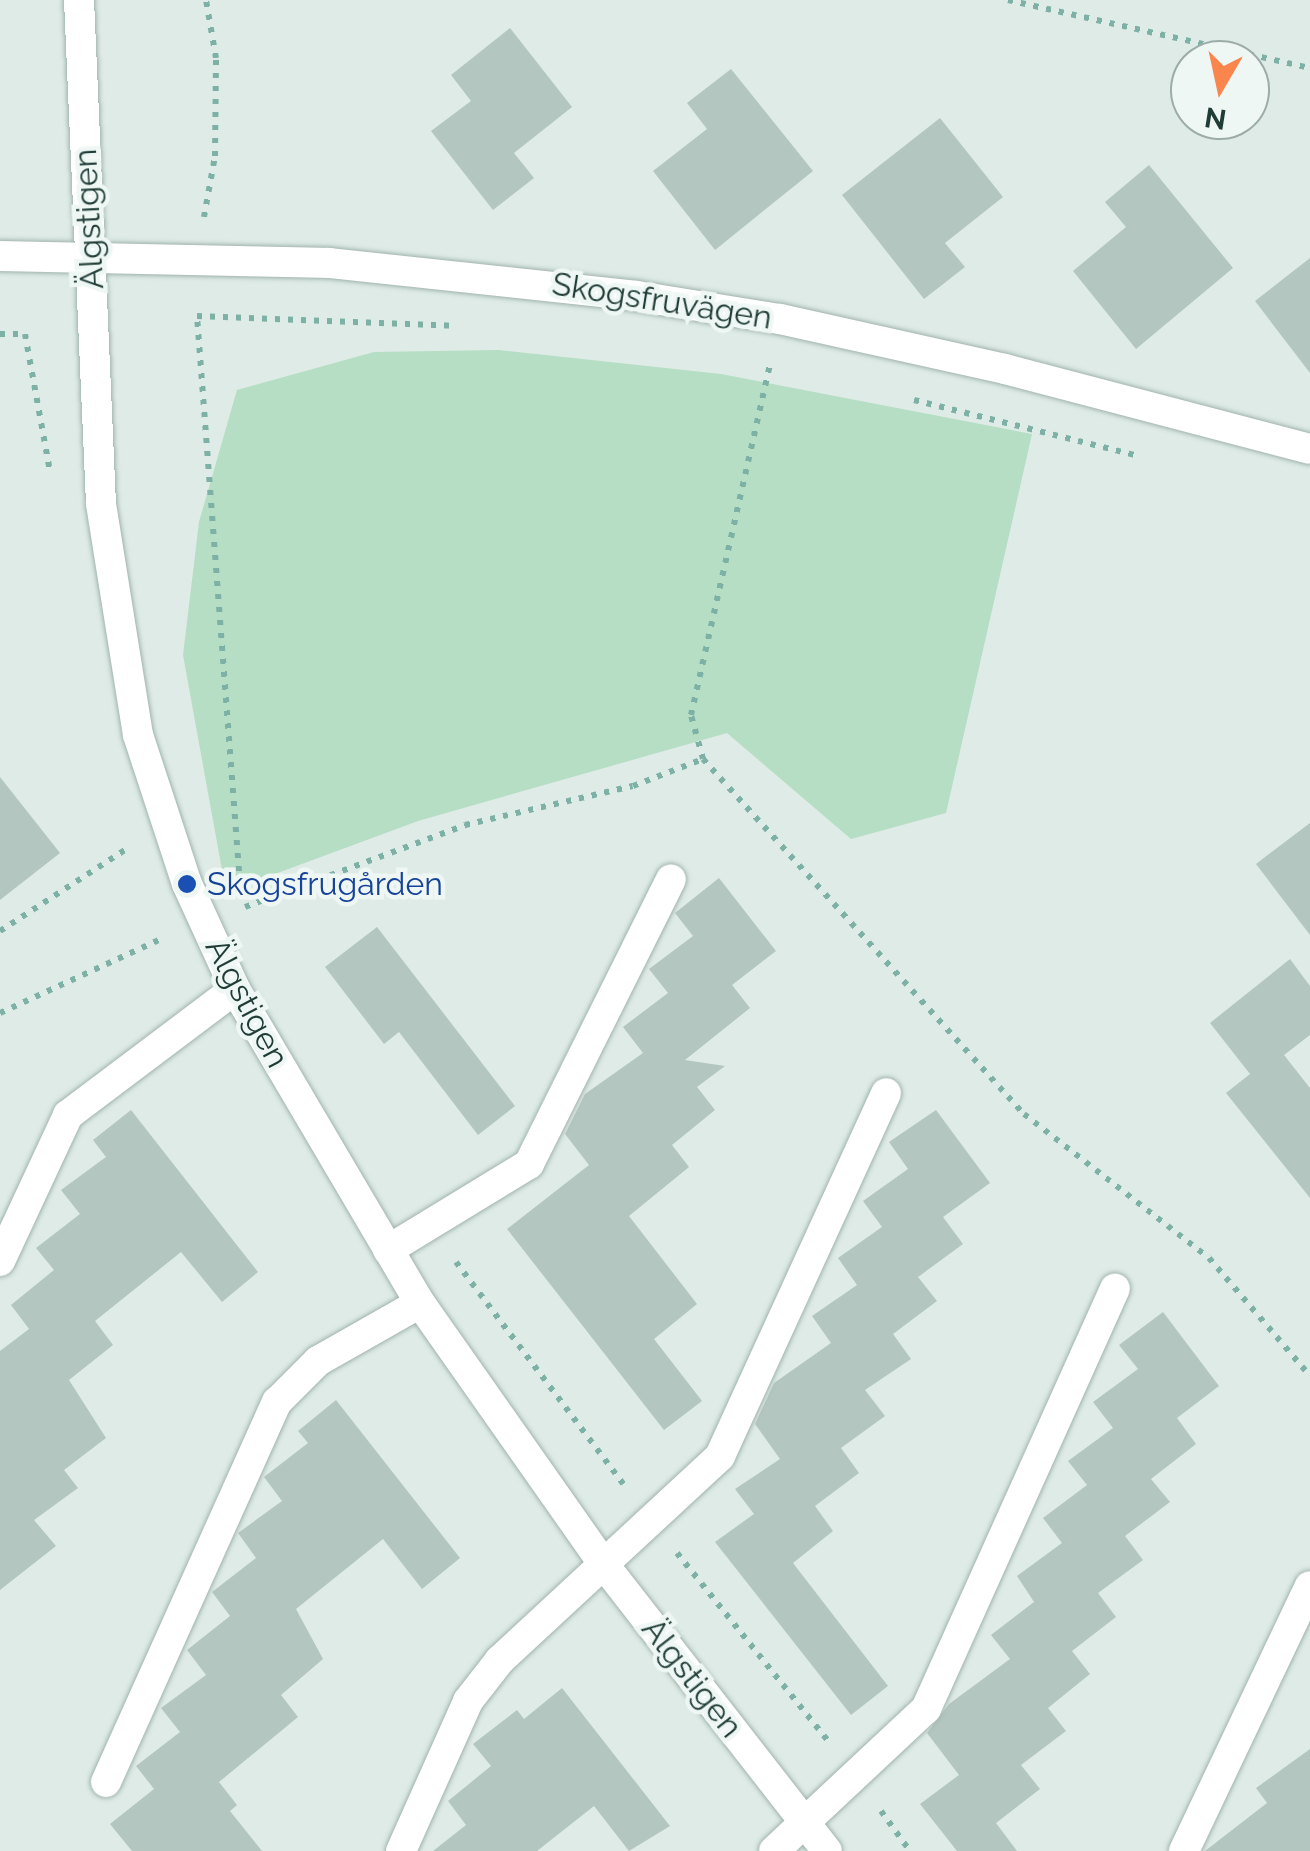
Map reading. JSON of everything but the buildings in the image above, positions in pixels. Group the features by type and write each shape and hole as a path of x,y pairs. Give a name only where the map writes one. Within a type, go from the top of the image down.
{"street":[{"name":"Älgstigen","path":"79,0 102,504 118,633 138,735 204,922 235,989 420,1303 602,1562 827,1851"},
{"name":"Skogsfruvägen","path":"0,256 195,255 503,277 780,319 1119,396 1310,449"},
{"path":"388,1250 528,1164 670,879"},
{"path":"0,1261 68,1115 235,989"},
{"path":"401,1851 468,1701 500,1660 720,1456 886,1093"},
{"path":"774,1851 802,1820 926,1708 1115,1288"},
{"path":"106,1782 277,1402 318,1361 420,1303"},
{"path":"1184,1851 1310,1586"}],"path":[{"path":"195,255 215,156 216,58 206,0"},
{"path":"1008,0 1310,68"},
{"path":"252,925 242,908 197,316 473,327"},
{"path":"780,319 691,715 703,760 1024,1114 1209,1258 1310,1376"},
{"path":"752,361 788,369"},
{"path":"900,396 1142,457"},
{"path":"0,1013 96,965 464,824 633,786 703,760"},
{"path":"0,931 116,862 139,836"},
{"path":"428,1225 650,1519 854,1773 910,1851"}],"green space":[{"path":"499,350 721,374 1032,434 946,813 851,839 727,733 418,821 226,892 183,655 199,522 237,390 374,352"}],"place":[{"name":"Skogsfrugården","path":"187,884"}]}
